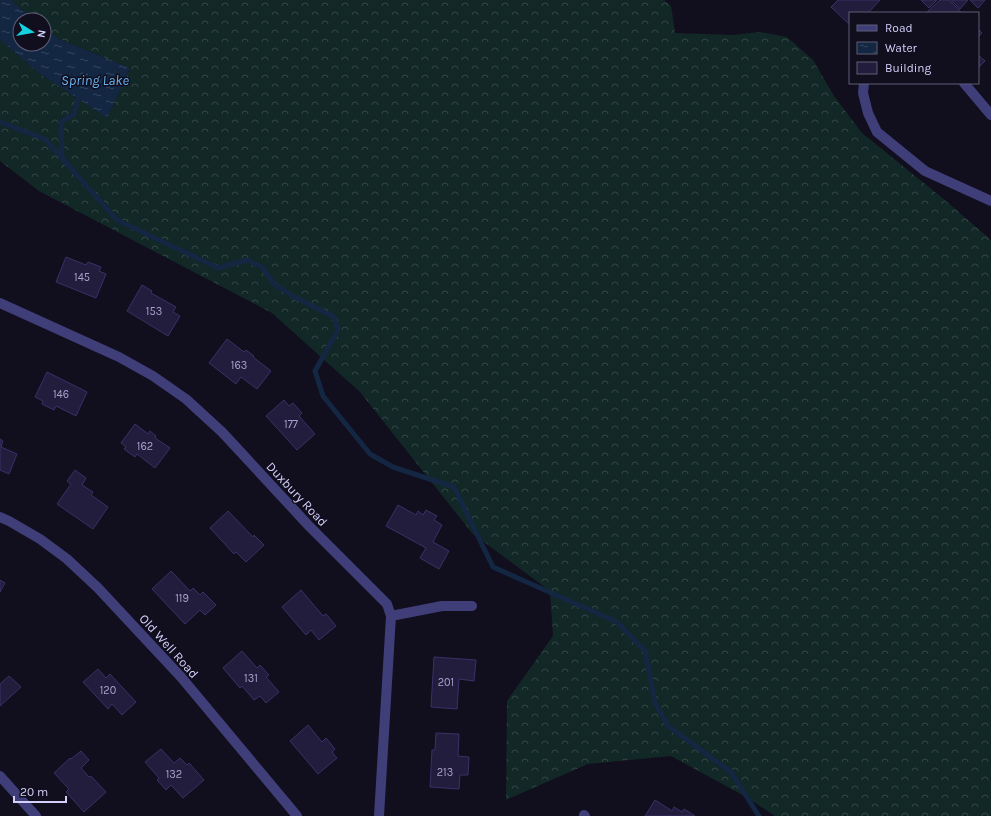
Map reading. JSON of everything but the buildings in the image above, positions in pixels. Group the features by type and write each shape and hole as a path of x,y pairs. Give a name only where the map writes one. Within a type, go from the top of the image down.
{"street":[{"path":"864,84 863,93 868,113 877,132 925,171 991,202"},
{"path":"965,84 991,115"},
{"name":"Duxbury Road","path":"0,303 119,356 153,376 186,399 222,432 309,526 387,604 391,616"},
{"name":"Old Well Road","path":"0,517 40,539 67,559 98,588 181,677 297,816"},
{"path":"379,816 391,616 442,606 472,606"},
{"path":"0,776 36,816"}],"green space":[{"path":"12,0 664,0 671,6 675,33 732,35 760,32 787,37 813,60 834,96 862,133 946,201 991,240 991,816 775,816 748,798 671,756 588,764 506,800 507,701 553,636 550,591 472,533 360,392 272,313 39,191 0,161 0,40 12,50 12,52 14,52 39,73 107,118 130,68 59,39 52,33 52,12 25,12"}],"water":[{"name":"Spring Lake","path":"0,0 12,0 25,12 12,12 12,50 0,40"},
{"name":"Spring Lake","path":"52,33 59,39 130,68 107,118 39,73 14,52 52,52"}],"waterway":[{"path":"62,158 61,122 74,114 78,99"},
{"path":"0,122 45,139 117,220 218,268 247,260 262,267 273,283 291,295 334,317 338,330 315,371 323,396 370,454 393,467 454,487 493,567 617,622 645,651 655,703 668,726 731,772 759,816"}]}
